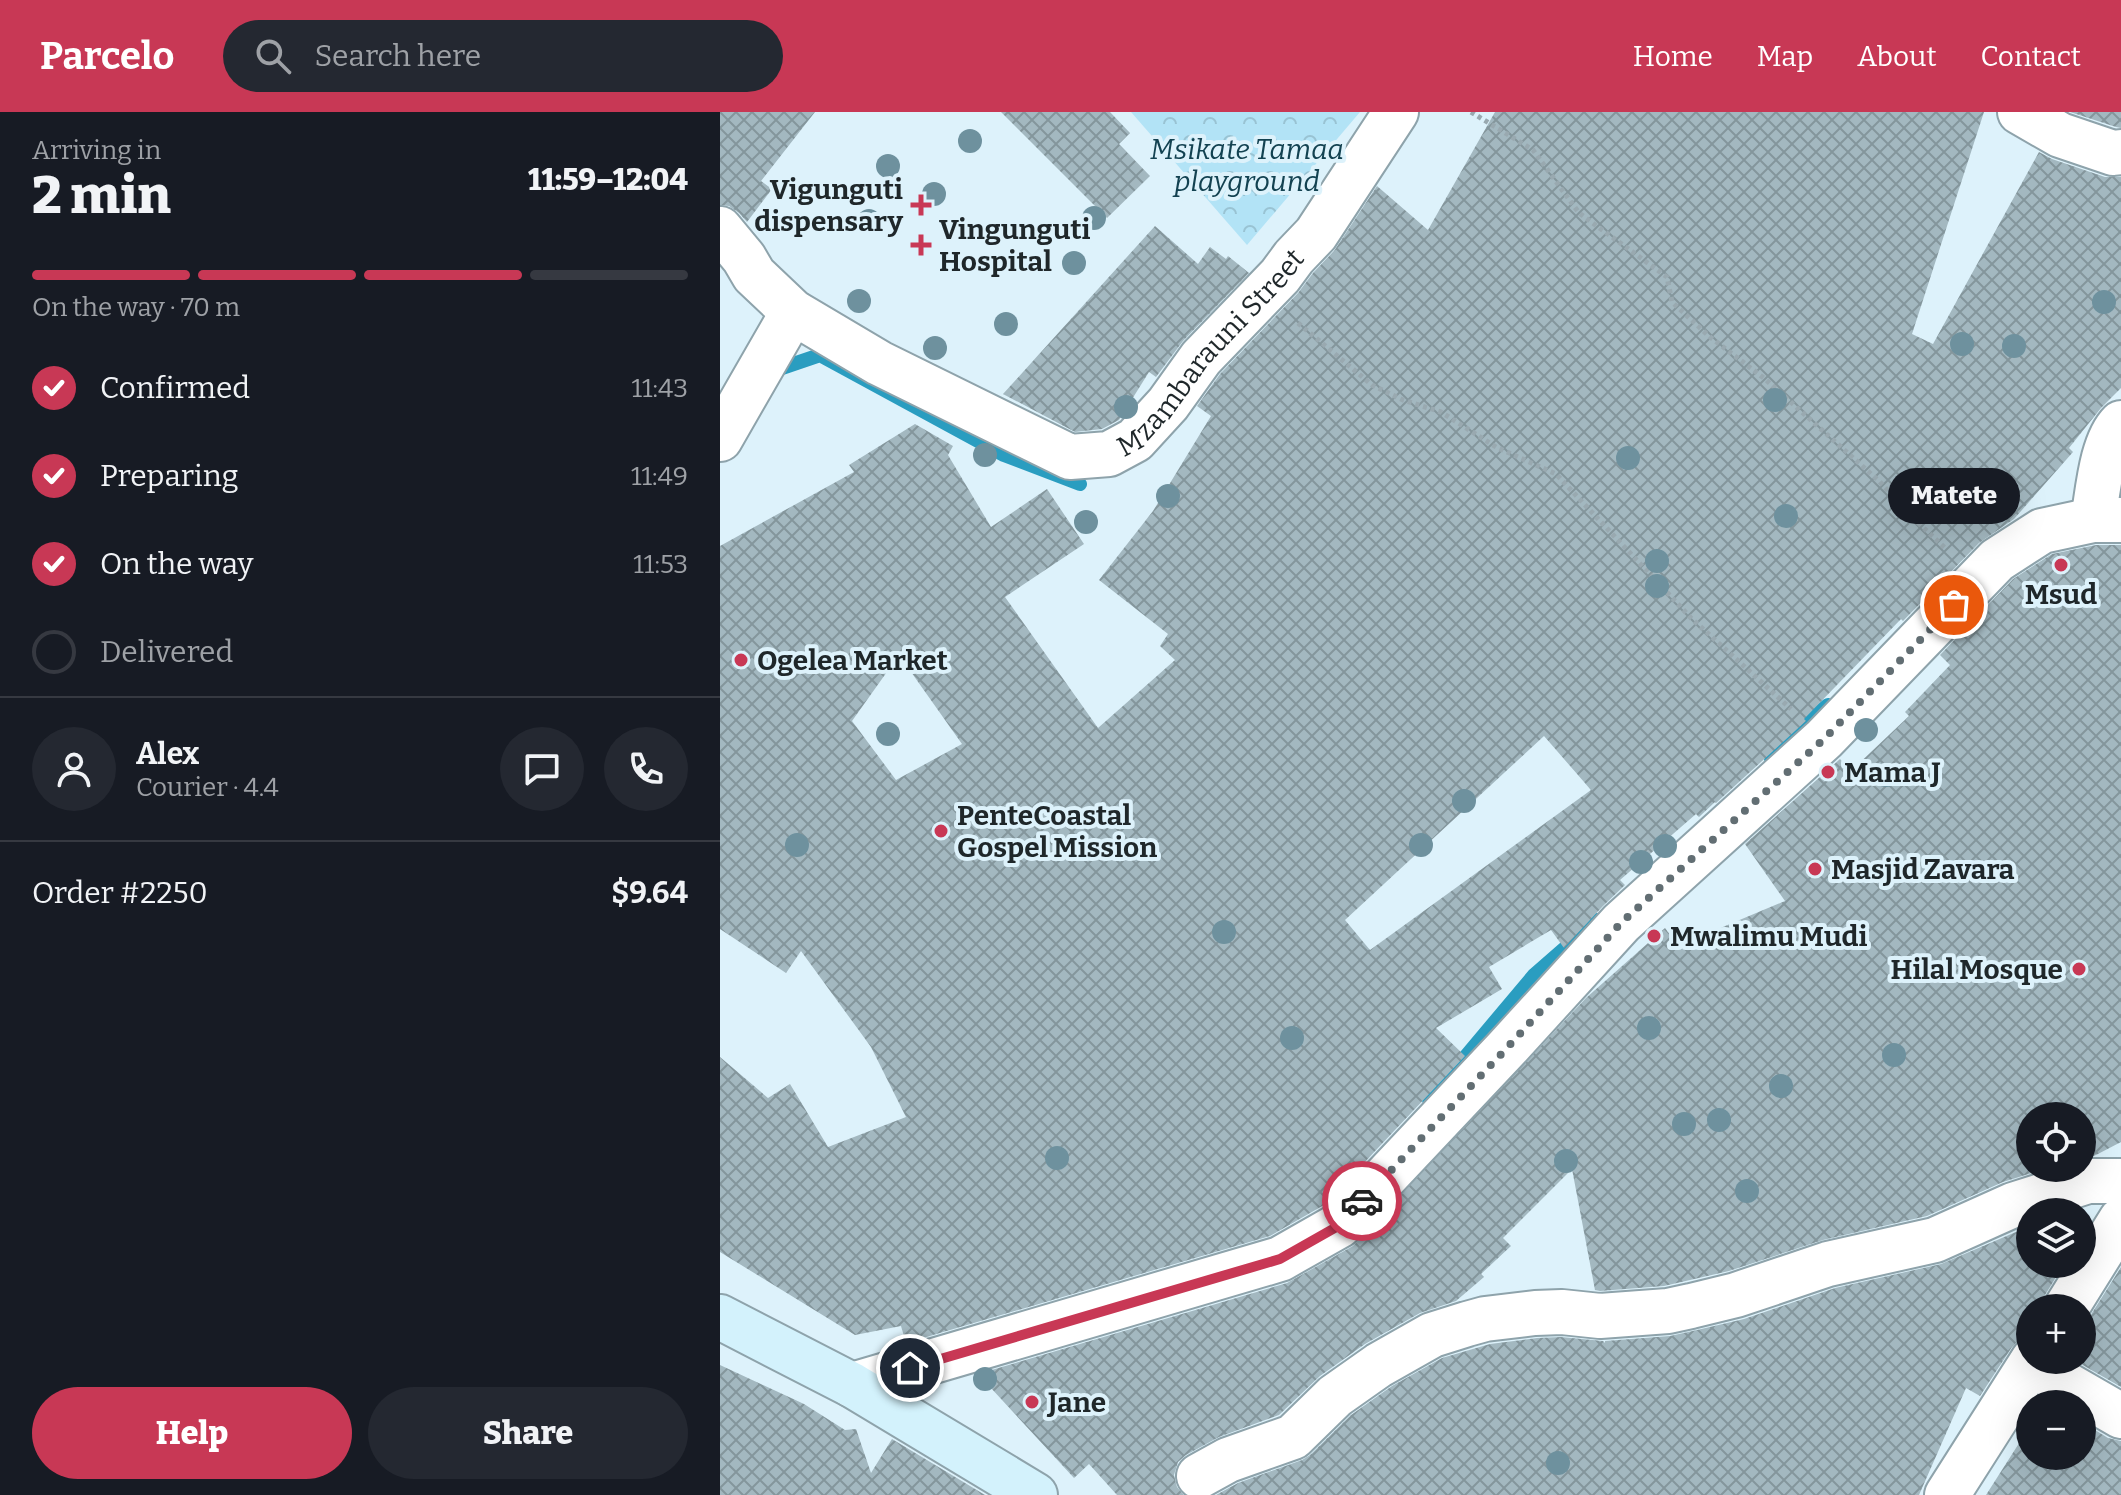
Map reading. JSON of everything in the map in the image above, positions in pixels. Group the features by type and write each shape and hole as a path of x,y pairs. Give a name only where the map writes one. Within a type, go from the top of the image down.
{"main road":[{"path":"720,1317 852,1385 1035,1495"}],"street":[{"name":"Mzambarauni Street","path":"720,229 754,275 793,312 879,363 1070,457 1109,454 1135,440 1168,404 1201,358 1316,234 1396,112"},
{"path":"2020,112 2060,135 2113,153 2121,152"},
{"path":"720,439 793,312"},
{"path":"852,1385 1280,1259 1340,1225 1621,923 1824,739 1997,560 2042,531 2107,520 2107,447 2113,431 2121,423"},
{"path":"1199,1476 1228,1460 1293,1437 1335,1396 1379,1365 1432,1335 1485,1319 1535,1313 1600,1316 1668,1311 1691,1306 1736,1295 1828,1264 1935,1240 2013,1205 2088,1181 2121,1181"},
{"path":"2075,1294 2121,1220"},
{"path":"1947,1495 2024,1374"},
{"path":"2052,1374 2121,1416"}],"path":[{"path":"1471,112 1533,150 1579,213 1667,277 1672,302 1710,337 1765,379 1879,481 1957,559 1987,556 1997,560"},
{"path":"1262,293 1372,385 1403,400 1441,412 1496,447 1556,474 1691,618 1824,739"}],"green space":[{"name":"Msikate Tamaa playground","path":"1131,112 1360,112 1247,245"}],"building":[{"path":"720,112 815,112 761,181 772,189 747,222 729,206 720,205"},
{"path":"1001,112 1110,112 1130,133 1119,144 1150,176 1107,218"},
{"path":"1495,112 1984,112 1912,334 1933,344 2039,152 2105,177 2121,177 2121,388 2069,448 2073,452 2014,519 1979,543 1903,621 1901,619 1804,719 1806,721 1716,803 1699,817 1696,814 1620,880 1625,885 1564,948 1551,930 1489,967 1502,989 1436,1028 1465,1056 1324,1205 1270,1236 906,1343 901,1326 855,1335 720,1252 720,1057 768,1098 790,1084 828,1147 906,1117 871,1047 801,951 786,973 720,929 720,546 854,472 849,465 915,424 953,446 948,455 991,527 1047,489 1084,544 1005,597 1098,728 1175,660 1160,646 1168,634 1099,580 1153,511 1211,416 1197,406 1220,374 1334,251 1377,186 1428,230","holes":["899,655 962,744 896,780 852,721","1544,736 1591,790 1370,950 1345,920"]},
{"path":"2070,112 2121,112 2121,128 2116,127"},
{"path":"1155,226 1198,264 1210,247 1226,259 1228,256 1249,273 1183,341 1156,377 1149,372 1119,420 1102,429 1075,432 1003,394"},
{"path":"2096,545 2121,545 2121,1142 2096,1155 2096,1102 2016,1102 2016,1178 1927,1216 1823,1240 1729,1271 1664,1286 1600,1291 1595,1290 1572,1169 1503,1238 1511,1246 1481,1274 1484,1277 1456,1301 1420,1313 1365,1344 1320,1376 1279,1415 1219,1437 1186,1455 1178,1462 1174,1475 1177,1487 1184,1495 1117,1495 1089,1464 1074,1478 978,1374 1287,1283 1353,1246 1586,998 1665,928 1681,949 1699,937 1785,901 1745,844 1840,759 1851,771 1909,716 1905,712 1950,665 1940,655 2013,579 2052,554"},
{"path":"2016,1232 2016,1278 2055,1278 2046,1294 2016,1294 2016,1343 1980,1396 1966,1388 1919,1495 1216,1495 1238,1483 1302,1460 1351,1415 1392,1386 1442,1358 1490,1344 1537,1338 1561,1337 1605,1343 1670,1336 1744,1319 1835,1288 1941,1264"},
{"path":"2121,1267 2121,1387 2096,1373 2096,1307"},
{"path":"720,1365 804,1404 845,1430 856,1429 871,1473 892,1439 985,1495 720,1495"},
{"path":"2096,1431 2121,1441 2121,1495 1986,1495 2016,1448 2016,1470 2096,1470"}],"waterway":[{"path":"773,371 820,355 1004,455 1080,484"},
{"path":"1771,759 1828,705"},
{"path":"1429,1100 1534,975 1597,920"}],"way so far":[{"path":"1362,1201 1621,923 1824,739 1954,605"}],"place":[{"name":"Vigunguti dispensary","path":"921,205"},
{"name":"Vingunguti Hospital","path":"921,245"},
{"name":"Msud","path":"2061,565"},
{"name":"Matete","path":"1954,605"},
{"name":"Ogelea Market","path":"741,660"},
{"name":"Mama J","path":"1828,772"},
{"name":"PenteCoastal Gospel Mission","path":"941,831"},
{"name":"Masjid Zavara","path":"1815,869"},
{"name":"Mwalimu Mudi","path":"1654,936"},
{"name":"Hilal Mosque","path":"2079,969"},
{"name":"Jane","path":"1032,1402"}],"route":[{"path":"910,1368 1280,1259 1340,1225 1362,1201"}]}
